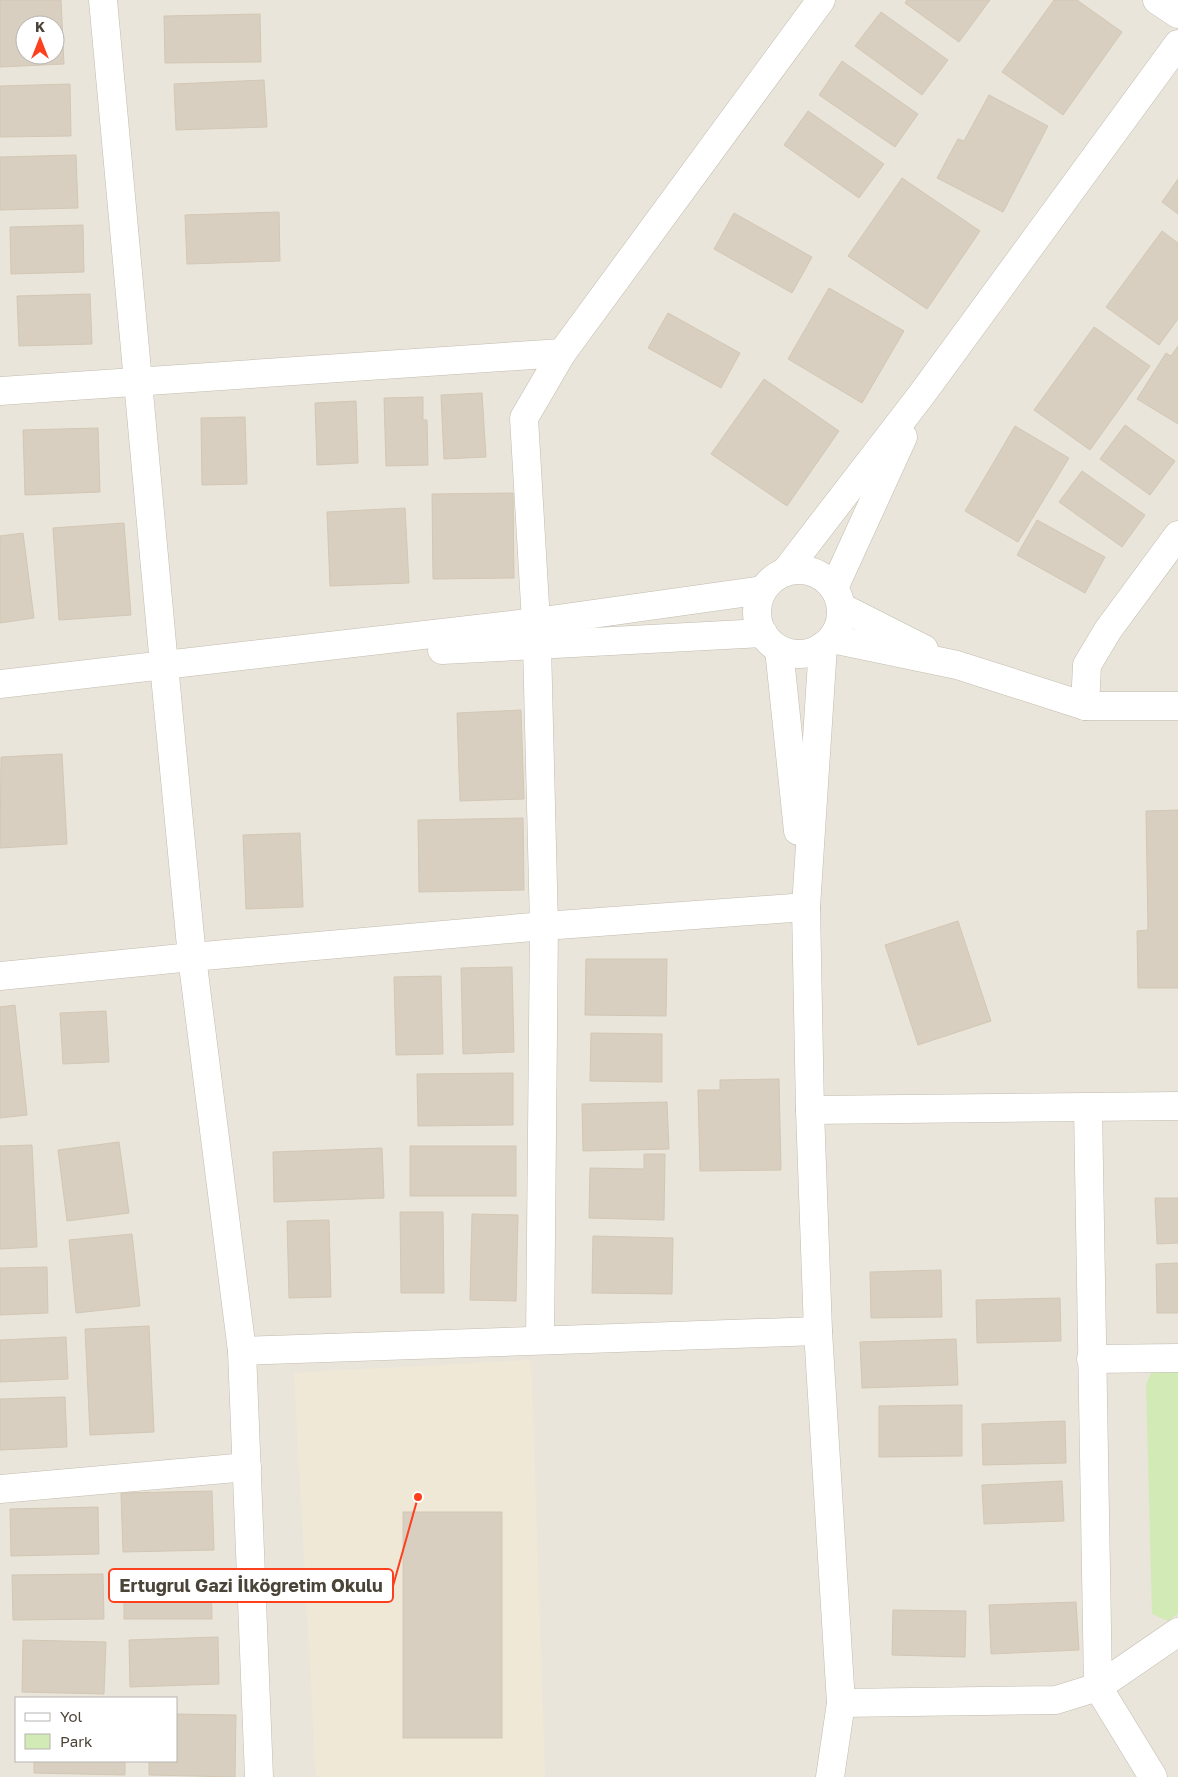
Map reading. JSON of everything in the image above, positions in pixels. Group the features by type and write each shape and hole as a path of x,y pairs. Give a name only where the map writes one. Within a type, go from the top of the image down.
{"street":[{"path":"104,0 192,957 242,1351 259,1777"},
{"path":"540,1340 544,926 536,634 524,418 562,353 821,0"},
{"path":"1157,0 1178,14"},
{"path":"922,394 838,597 840,624 827,643 813,652 802,654 790,653 771,641 758,623 758,600 763,590 769,583 786,572 922,394 1178,44"},
{"path":"0,391 562,353"},
{"path":"1085,706 1087,665 1108,630 1178,535"},
{"path":"786,572 799,570 813,572 825,578 838,597 956,665"},
{"path":"0,684 164,665 536,634 763,590"},
{"path":"536,634 771,641"},
{"path":"771,641 806,907"},
{"path":"827,643 956,665 1085,706 1178,706"},
{"path":"827,643 806,907 810,1110 818,1330 842,1703 830,1777"},
{"path":"0,976 544,926 806,907"},
{"path":"810,1110 1178,1106"},
{"path":"1088,1108 1098,1687 1154,1777"},
{"path":"242,1351 818,1330"},
{"path":"1092,1359 1178,1358"},
{"path":"0,1489 247,1467"},
{"path":"842,1703 1056,1700 1098,1687 1178,1632"}],"shaded area":[{"path":"0,0 1178,0 1178,1777 0,1777"},
{"path":"531,1360 545,1777 316,1777 294,1373"}],"green space":[{"path":"1178,1368 1178,1614 1168,1621 1152,1614 1146,1384 1153,1369"}],"building":[{"path":"0,0 61,0 62,15 15,15 15,65 43,65 0,67"},
{"path":"907,0 990,0 959,42 905,3"},
{"path":"1054,0 1077,0 1122,32 1063,115 1002,72"},
{"path":"881,12 948,60 922,95 855,46"},
{"path":"260,14 261,62 165,63 164,16"},
{"path":"842,61 918,114 895,147 819,95"},
{"path":"264,80 267,127 176,130 174,84"},
{"path":"70,84 71,136 0,137 0,86"},
{"path":"989,95 1048,126 1003,212 937,178 958,139 964,141"},
{"path":"808,111 884,164 859,198 784,145"},
{"path":"76,155 78,208 0,210 0,157"},
{"path":"902,178 980,231 927,309 848,256"},
{"path":"1178,179 1178,214 1162,202"},
{"path":"279,212 280,261 187,264 185,215"},
{"path":"734,213 812,257 792,293 714,249"},
{"path":"83,225 84,272 11,274 10,227"},
{"path":"1162,231 1178,243 1178,319 1159,345 1106,307"},
{"path":"829,288 904,331 862,403 788,359"},
{"path":"90,294 92,344 19,346 17,296"},
{"path":"668,313 740,353 721,388 648,348"},
{"path":"1094,327 1150,366 1090,450 1034,410"},
{"path":"1178,346 1178,424 1137,399 1166,353 1171,356"},
{"path":"764,379 839,431 787,506 711,454"},
{"path":"482,393 486,457 444,459 441,395"},
{"path":"423,397 423,420 427,420 428,465 386,466 384,398"},
{"path":"356,401 358,463 317,465 315,403"},
{"path":"245,417 247,484 202,485 201,418"},
{"path":"1125,425 1175,461 1150,495 1100,459"},
{"path":"1015,426 1069,458 1018,542 965,511"},
{"path":"98,428 100,492 25,495 23,430"},
{"path":"1082,471 1145,515 1122,547 1059,502"},
{"path":"513,493 514,578 433,579 432,494"},
{"path":"405,508 409,583 330,586 327,512"},
{"path":"1037,520 1105,557 1085,593 1017,555"},
{"path":"124,523 131,615 59,620 53,528"},
{"path":"23,533 34,618 0,623 0,536"},
{"path":"521,710 524,799 460,801 457,713"},
{"path":"62,754 67,844 0,848 1,757"},
{"path":"1178,810 1178,988 1138,988 1137,931 1148,930 1146,811"},
{"path":"523,818 524,890 419,892 418,820"},
{"path":"300,833 303,907 246,909 243,835"},
{"path":"958,921 991,1021 918,1045 885,945"},
{"path":"586,959 667,959 666,1016 585,1015"},
{"path":"512,967 514,1052 463,1054 461,968"},
{"path":"441,976 443,1054 396,1055 394,977"},
{"path":"15,1005 27,1115 0,1118 0,1007"},
{"path":"106,1011 109,1062 63,1064 60,1013"},
{"path":"591,1033 662,1034 662,1082 590,1081"},
{"path":"513,1073 513,1125 418,1126 417,1074"},
{"path":"779,1079 781,1170 700,1171 698,1090 720,1090 720,1080"},
{"path":"667,1102 669,1149 583,1151 582,1104"},
{"path":"119,1142 129,1213 67,1221 58,1150"},
{"path":"32,1145 37,1247 0,1249 0,1146"},
{"path":"410,1146 516,1146 516,1196 410,1196"},
{"path":"382,1148 384,1198 274,1202 273,1152"},
{"path":"644,1154 665,1154 664,1220 589,1218 590,1168 644,1169"},
{"path":"1155,1198 1178,1198 1178,1243 1157,1244"},
{"path":"400,1212 443,1212 444,1293 401,1293"},
{"path":"472,1214 518,1215 516,1301 470,1300"},
{"path":"329,1220 331,1297 289,1298 287,1221"},
{"path":"132,1234 140,1306 76,1313 69,1240"},
{"path":"593,1236 673,1238 672,1294 592,1293"},
{"path":"1178,1263 1178,1313 1157,1313 1156,1264"},
{"path":"47,1267 48,1313 0,1315 0,1268"},
{"path":"941,1270 942,1317 871,1318 870,1272"},
{"path":"1060,1298 1061,1341 977,1343 976,1300"},
{"path":"149,1326 154,1432 90,1435 85,1329"},
{"path":"66,1337 68,1379 0,1382 0,1340"},
{"path":"956,1339 958,1385 862,1388 860,1342"},
{"path":"65,1397 67,1447 0,1450 0,1399"},
{"path":"962,1405 962,1456 879,1457 879,1406"},
{"path":"1065,1421 1066,1463 983,1465 982,1424"},
{"path":"1062,1481 1064,1521 984,1524 982,1485"},
{"path":"212,1491 214,1550 123,1552 121,1493"},
{"path":"98,1507 99,1554 11,1556 10,1509"},
{"path":"403,1512 502,1512 502,1738 403,1738"},
{"path":"124,1572 211,1572 212,1619 124,1619"},
{"path":"103,1574 104,1619 13,1620 12,1575"},
{"path":"1076,1602 1079,1650 991,1654 989,1605"},
{"path":"893,1610 966,1611 965,1657 892,1655"},
{"path":"218,1637 219,1684 130,1687 129,1640"},
{"path":"23,1640 106,1642 104,1694 22,1692"},
{"path":"178,1714 236,1715 235,1777 149,1775 149,1762 178,1762"},
{"path":"34,1762 125,1762 125,1775 34,1773"}],"place":[{"name":"Ertuğrul Gazi İlköğretim Okulu","path":"418,1497"}]}
